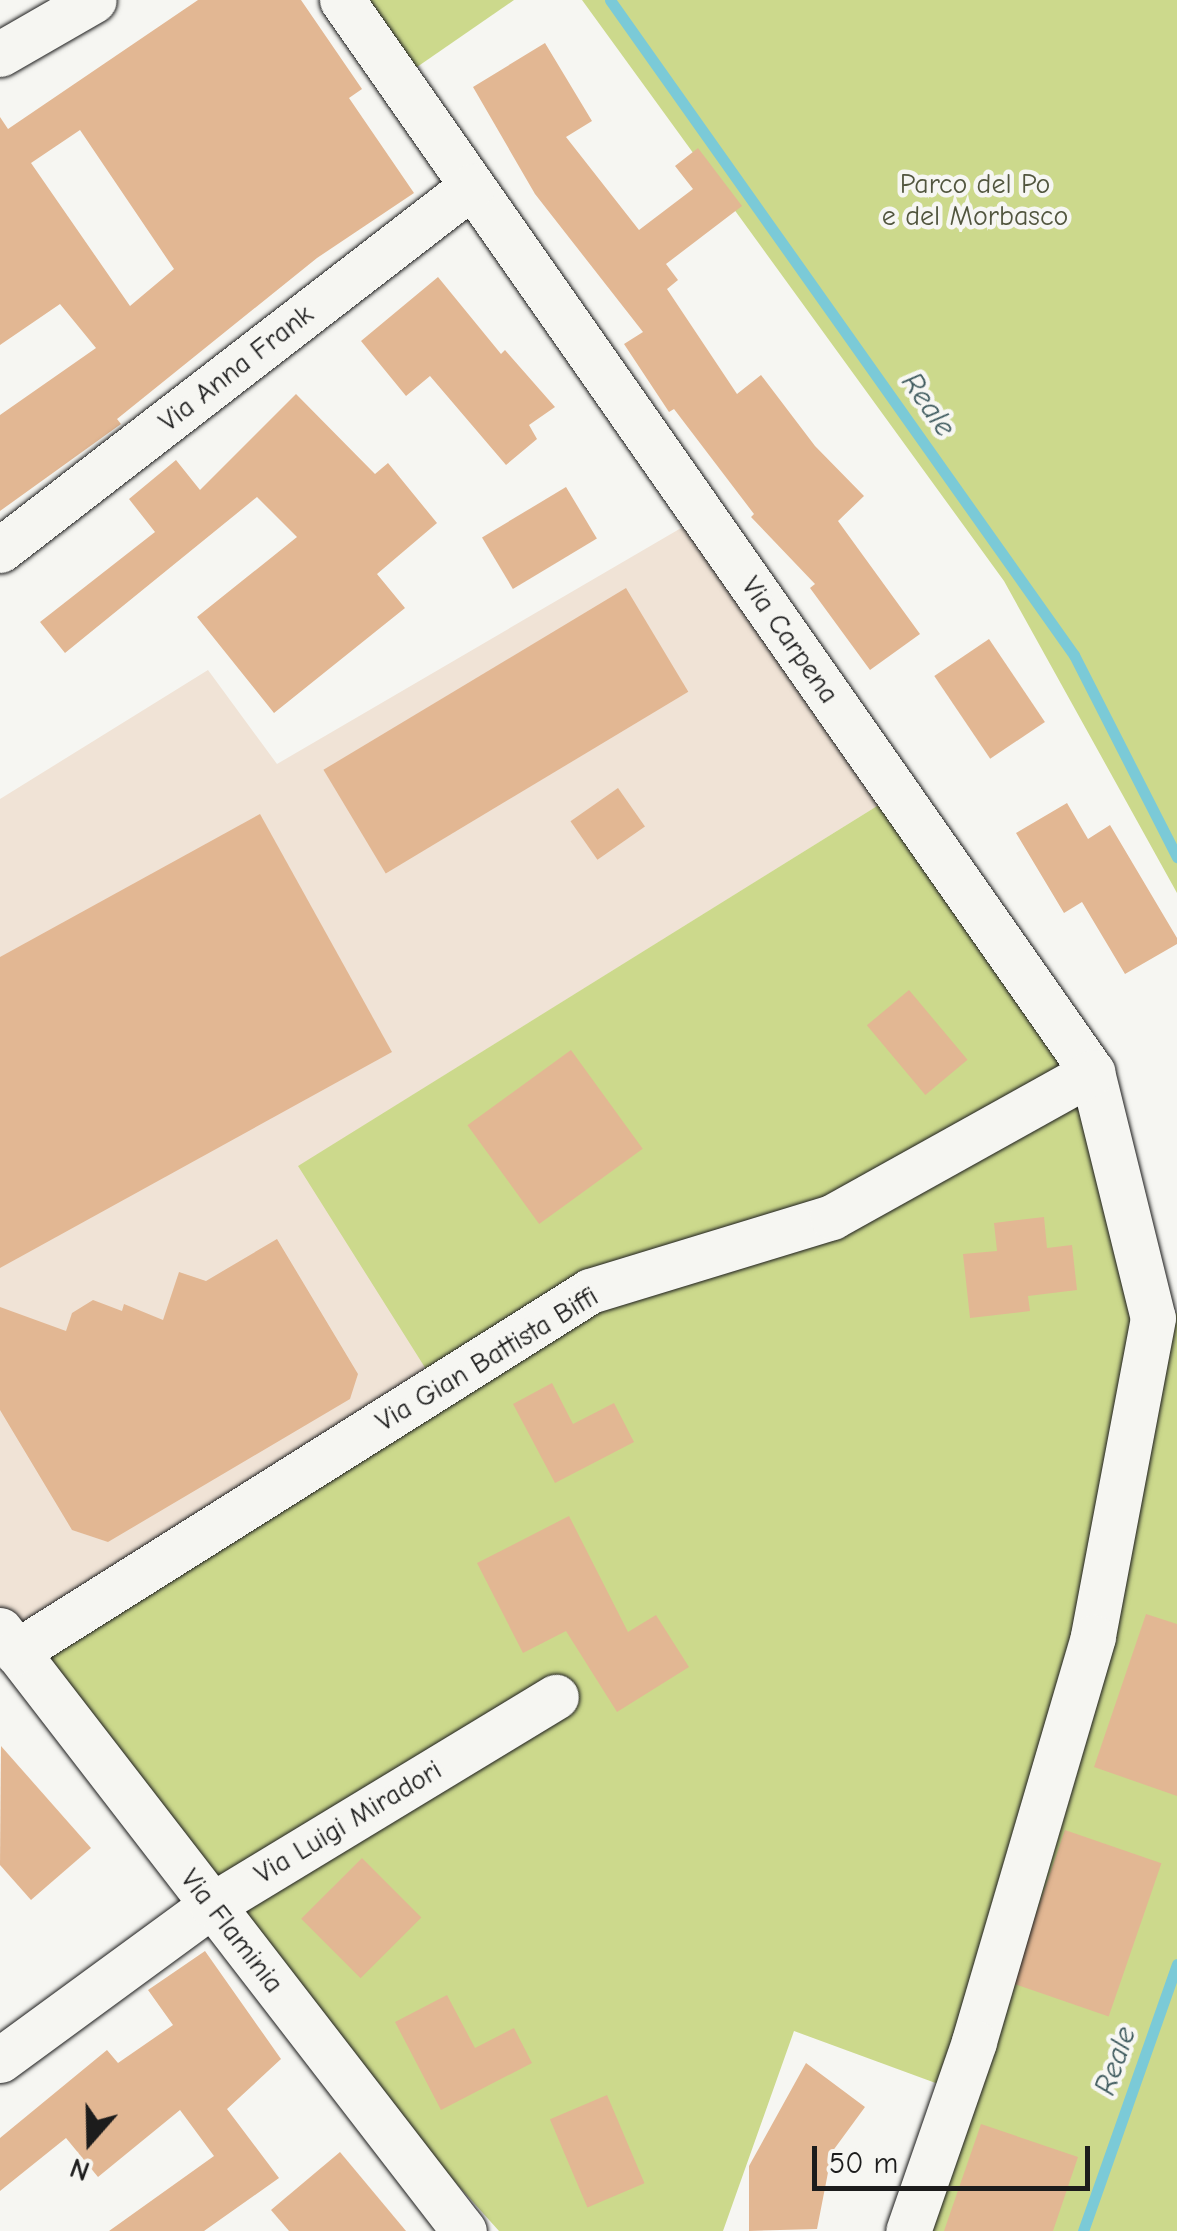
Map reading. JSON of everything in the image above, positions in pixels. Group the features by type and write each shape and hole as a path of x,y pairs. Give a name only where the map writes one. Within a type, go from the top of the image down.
{"street":[{"path":"0,54 94,0"},
{"name":"Via Carpena","path":"342,0 1092,1072 1153,1318 1092,1637 974,2042 908,2231"},
{"name":"Via Anna Frank","path":"0,550 472,186"},
{"name":"Via Gian Battista Biffi","path":"8,1641 590,1291 832,1217 1092,1072"},
{"name":"Via Flaminia","path":"8,1641 464,2231"},
{"name":"Via Luigi Miradori","path":"0,2060 212,1905 556,1697"}],"shaded area":[{"path":"700,517 898,793 299,1166 442,1393 16,1633 0,1611 0,799 208,670 277,764"}],"green space":[{"path":"351,0 514,0 404,76"},
{"name":"Parco del Po e del Morbasco","path":"582,0 1177,0 1177,893 1004,581"},
{"path":"898,793 1098,1072 1152,1322 1177,1313 1177,2231 892,2231 941,2085 794,2031 723,2231 499,2231 212,1911 16,1634 441,1393 298,1166"}],"building":[{"path":"198,0 301,0 362,89 349,98 414,193 317,258 117,419 121,424 0,511 0,415 96,348 60,304 0,345 0,117 8,129","holes":["80,130 174,269 130,306 31,163"]},
{"path":"545,43 592,121 566,137 639,230 693,189 675,166 698,148 742,206 666,264 678,280 667,289 737,394 761,375 815,446 864,496 838,521 920,634 870,670 810,588 815,584 751,517 754,514 674,409 669,412 624,344 643,332 535,194 473,87"},
{"path":"438,277 501,354 505,350 555,407 529,425 537,439 506,465 430,376 406,396 361,341"},
{"path":"296,394 375,474 388,463 437,523 377,574 405,608 274,713 197,617 297,537 257,497 65,653 40,622 155,532 129,499 176,460 200,490"},
{"path":"566,487 597,538 513,589 482,537"},
{"path":"626,588 688,692 386,874 323,770"},
{"path":"989,639 1045,722 990,759 934,676"},
{"path":"618,788 645,827 597,860 570,821"},
{"path":"1067,803 1088,839 1110,825 1177,938 1177,944 1125,974 1082,902 1064,913 1016,833"},
{"path":"260,814 392,1052 0,1268 0,957"},
{"path":"909,990 967,1060 925,1095 867,1025"},
{"path":"571,1050 643,1149 539,1224 467,1125"},
{"path":"1044,1217 1047,1248 1072,1245 1077,1290 1028,1296 1030,1311 970,1318 963,1254 997,1251 994,1223"},
{"path":"277,1239 358,1374 350,1399 108,1542 72,1530 0,1410 0,1307 66,1331 72,1313 93,1300 122,1311 124,1304 163,1320 179,1272 206,1281"},
{"path":"552,1383 573,1424 614,1403 634,1442 555,1483 513,1404"},
{"path":"569,1516 628,1632 656,1615 689,1667 617,1712 566,1631 523,1653 477,1563"},
{"path":"1146,1614 1177,1624 1177,1796 1094,1767"},
{"path":"1,1746 91,1848 31,1900 0,1865"},
{"path":"1065,1830 1161,1863 1109,2016 1012,1983"},
{"path":"362,1858 421,1917 361,1978 301,1919"},
{"path":"205,1951 281,2059 227,2109 279,2178 204,2231 109,2231 214,2156 180,2110 98,2177 66,2138 0,2191 0,2138 107,2050 118,2063 173,2025 148,1990"},
{"path":"447,1995 475,2048 514,2028 532,2063 441,2110 395,2022"},
{"path":"806,2063 865,2107 832,2152 817,2229 749,2231 749,2166"},
{"path":"607,2095 645,2183 587,2208 550,2119"},
{"path":"981,2124 1078,2157 1053,2231 944,2231"},
{"path":"340,2152 406,2231 289,2231 271,2210"}],"waterway":[{"name":"Reale","path":"610,0 1074,655 1177,857"},
{"name":"Reale","path":"1083,2231 1177,1964"}]}
